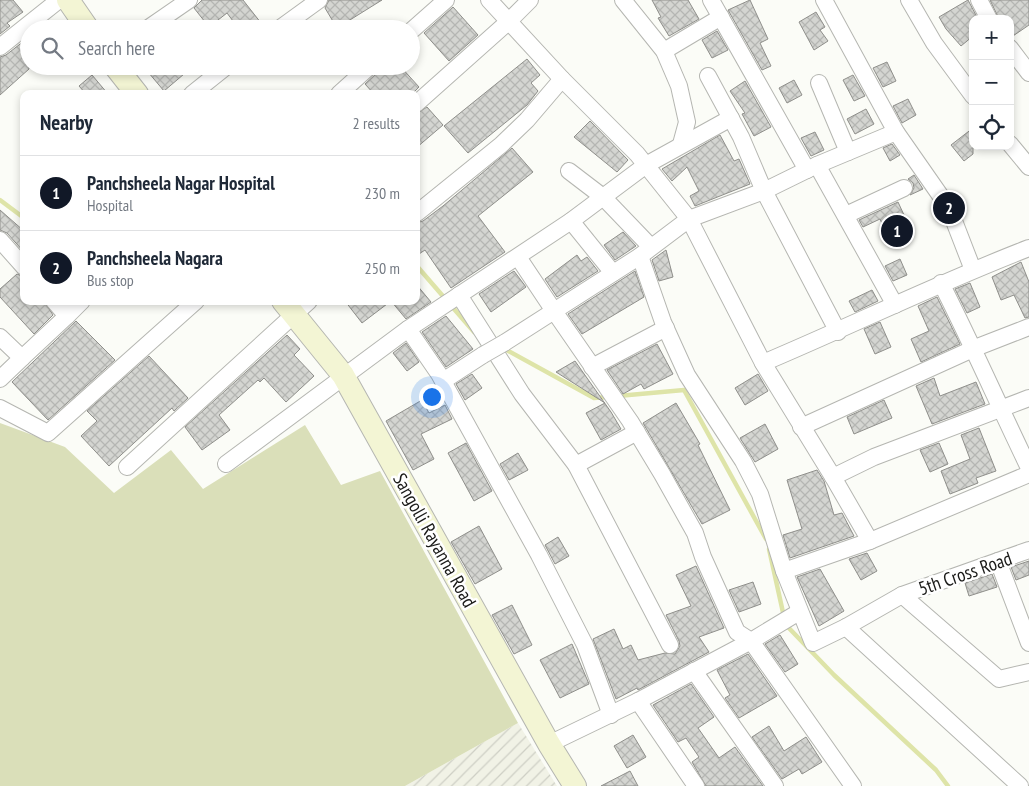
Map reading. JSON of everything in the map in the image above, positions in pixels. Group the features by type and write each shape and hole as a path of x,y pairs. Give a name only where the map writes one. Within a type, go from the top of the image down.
{"street":[{"path":"34,20 59,0"},
{"path":"68,0 82,20"},
{"path":"160,20 189,0"},
{"path":"291,20 319,0"},
{"path":"420,23 446,0"},
{"path":"489,0 562,79 646,164 690,219 763,363 870,541"},
{"path":"420,100 530,0"},
{"path":"623,0 664,51 679,86 687,122 681,144"},
{"path":"711,0 812,167 846,215 895,305"},
{"path":"824,0 896,132 949,208 973,270"},
{"path":"909,0 934,44 969,91"},
{"path":"979,0 987,15"},
{"path":"664,51 721,18"},
{"path":"0,47 20,31"},
{"path":"1014,53 1029,73"},
{"path":"122,75 134,90"},
{"path":"197,90 216,75"},
{"path":"343,90 360,75"},
{"path":"708,76 731,118 764,190 838,332"},
{"path":"420,211 501,145 527,120 562,79"},
{"path":"819,83 848,152"},
{"path":"226,464 343,375 408,329 571,221 646,164 731,118"},
{"path":"443,381 646,252 690,219 764,190 812,167 896,132"},
{"path":"1014,149 1029,167"},
{"path":"549,744 638,701 790,618 784,571 760,494 743,461 687,375 666,328 646,252 604,197 569,171"},
{"path":"846,215 904,188"},
{"path":"571,221 613,273"},
{"path":"0,240 20,262"},
{"path":"763,363 838,332 941,283 1029,248"},
{"path":"518,257 637,432 695,533 703,557 738,632 751,641 853,786"},
{"path":"941,283 974,348 1029,468"},
{"path":"459,295 522,394 576,465 670,645"},
{"path":"57,305 67,316"},
{"path":"0,379 78,305"},
{"path":"0,408 48,433 192,305"},
{"path":"127,467 295,306"},
{"name":"Sangolli Rayanna Road","path":"295,306 343,375 549,744 575,786"},
{"path":"801,426 974,348 1029,326"},
{"path":"592,367 666,328"},
{"path":"408,329 443,381 539,555 585,645 611,715"},
{"path":"0,337 22,358"},
{"path":"833,477 874,457 1029,398"},
{"path":"576,465 637,432"},
{"path":"784,571 870,541 1029,474"},
{"name":"5th Cross Road","path":"790,618 813,643 846,627 902,595 1029,550"},
{"path":"998,561 1029,643"},
{"path":"902,595 999,679 1029,672"},
{"path":"846,627 1020,786"},
{"path":"694,671 775,786"},
{"path":"638,701 696,786"}],"shaded area":[{"path":"518,723 557,786 405,786"}],"green space":[{"path":"0,423 65,447 114,493 171,450 203,489 305,425 341,485 380,471 518,723 405,786 0,786"}],"building":[{"path":"0,0 13,0 23,12 7,23 10,26 0,34"},
{"path":"202,0 243,0 259,20 232,20 227,13 218,20 203,20 194,8"},
{"path":"329,0 382,0 350,20 332,20 325,8"},
{"path":"652,0 688,0 699,19 669,36 658,18 661,17"},
{"path":"750,0 768,39 760,43 771,66 762,70 728,10"},
{"path":"968,0 976,15 969,15 969,39 961,46 946,29 939,17"},
{"path":"990,0 1029,0 1029,25 1014,35 1014,15 997,15"},
{"path":"453,7 478,35 449,61 424,33"},
{"path":"816,12 825,27 820,30 828,41 814,50 799,22"},
{"path":"717,31 728,50 712,58 702,40"},
{"path":"20,44 20,75 22,75 0,95 0,57 6,55"},
{"path":"527,59 540,75 531,83 538,91 527,105 468,153 444,126"},
{"path":"887,62 896,81 883,87 873,68"},
{"path":"92,75 105,90 82,90 79,86"},
{"path":"151,75 183,75 165,90"},
{"path":"375,75 408,75 419,87 416,90 370,90 365,84"},
{"path":"853,75 865,96 854,101 843,80"},
{"path":"794,80 802,95 787,103 779,88"},
{"path":"745,81 771,127 754,136 742,114 745,113 730,91"},
{"path":"908,99 916,115 902,123 893,106"},
{"path":"427,107 443,125 420,145 420,111"},
{"path":"866,109 874,124 855,134 847,119"},
{"path":"590,121 628,160 617,172 574,137"},
{"path":"969,131 969,150 973,150 973,154 964,161 951,145"},
{"path":"815,132 824,150 811,156 801,138"},
{"path":"720,135 734,161 739,159 750,184 695,206 690,196 699,191 687,167 672,181 662,169"},
{"path":"892,144 900,155 890,161 883,148"},
{"path":"512,148 533,172 478,216 505,252 451,288 425,250 420,253 420,222 443,206"},
{"path":"914,175 923,189 910,195 914,188 913,183 908,179"},
{"path":"898,202 909,234 890,242 880,219 863,227 859,220"},
{"path":"0,210 20,228 20,248 7,233 0,230"},
{"path":"623,232 636,246 615,260 604,245"},
{"path":"666,250 673,277 659,281 652,260"},
{"path":"577,255 581,261 587,257 598,271 557,297 545,279"},
{"path":"900,259 907,275 893,281 885,266"},
{"path":"1021,262 1029,282 1029,317 1025,318 1014,295 1001,300 992,277"},
{"path":"514,271 526,287 491,312 479,294"},
{"path":"635,271 644,297 582,334 568,314"},
{"path":"17,274 20,275 20,305 47,305 53,315 34,334 0,297 0,289"},
{"path":"970,283 980,307 967,313 955,289"},
{"path":"420,289 431,302 406,319 394,305 420,305"},
{"path":"872,290 878,301 855,312 849,301"},
{"path":"937,297 960,344 921,362 911,339 929,331 918,306"},
{"path":"348,305 386,305 362,323"},
{"path":"446,316 473,349 446,367 422,332"},
{"path":"76,321 115,360 48,420 12,382"},
{"path":"880,322 891,347 875,354 864,329"},
{"path":"287,335 300,349 294,355 314,376 286,402 264,378 260,382 258,380 219,415 230,430 202,450 185,427"},
{"path":"406,343 419,362 407,371 393,353"},
{"path":"657,344 673,374 644,389 641,384 623,394 607,370"},
{"path":"149,356 188,398 174,411 172,408 109,466 81,436 97,421 87,411"},
{"path":"575,361 604,403 556,372"},
{"path":"472,374 482,388 465,400 456,384"},
{"path":"758,374 768,391 745,405 735,388"},
{"path":"934,378 940,396 976,382 985,404 932,424 916,386"},
{"path":"422,400 429,413 445,405 452,419 421,434 434,459 413,470 386,421"},
{"path":"884,400 892,418 854,434 847,417"},
{"path":"605,403 621,429 601,440 586,413"},
{"path":"676,403 700,444 698,445 730,510 702,524 643,423"},
{"path":"765,424 778,449 755,462 740,438"},
{"path":"979,428 996,471 976,478 978,483 950,494 941,471 970,459 961,435"},
{"path":"466,443 492,491 474,501 448,453"},
{"path":"939,443 948,464 930,472 920,450"},
{"path":"518,453 528,470 509,480 500,464"},
{"path":"817,470 824,481 834,515 842,513 854,536 790,558 783,535 802,529 787,480"},
{"path":"479,526 502,569 475,584 451,542"},
{"path":"558,537 569,556 555,564 545,545"},
{"path":"867,553 877,571 861,580 849,559"},
{"path":"1029,561 1029,575 1016,580 1011,567"},
{"path":"696,566 724,628 699,637 709,652 638,690 637,688 616,699 593,639 614,629 623,649 631,645 638,660 665,653 675,654 680,646 679,641 666,615 691,606 676,575"},
{"path":"820,569 844,611 819,626 797,577"},
{"path":"992,574 997,587 969,596 965,583"},
{"path":"753,582 761,604 739,612 729,590"},
{"path":"512,605 532,645 514,654 492,615"},
{"path":"780,635 798,664 785,672 765,644"},
{"path":"572,644 589,684 560,698 540,660"},
{"path":"748,654 777,696 739,718 725,698 730,695 717,670"},
{"path":"691,684 714,717 698,728 719,758 735,747 763,786 706,786 692,762 699,757 686,738 678,742 653,705"},
{"path":"769,726 784,751 806,737 822,762 802,774 799,769 782,779 752,737"},
{"path":"633,735 646,757 627,768 614,746"},
{"path":"630,771 638,786 601,786"}],"waterway":[{"path":"0,200 20,215"},
{"path":"420,270 474,332"},
{"path":"503,348 594,398 607,397"},
{"path":"618,396 684,390 766,539"},
{"path":"769,549 784,617"},
{"path":"786,625 834,675 936,770 948,786"}],"place":[{"name":"Panchsheela Nagara","path":"949,208"},
{"name":"Panchsheela Nagar Hospital","path":"897,231"}]}
